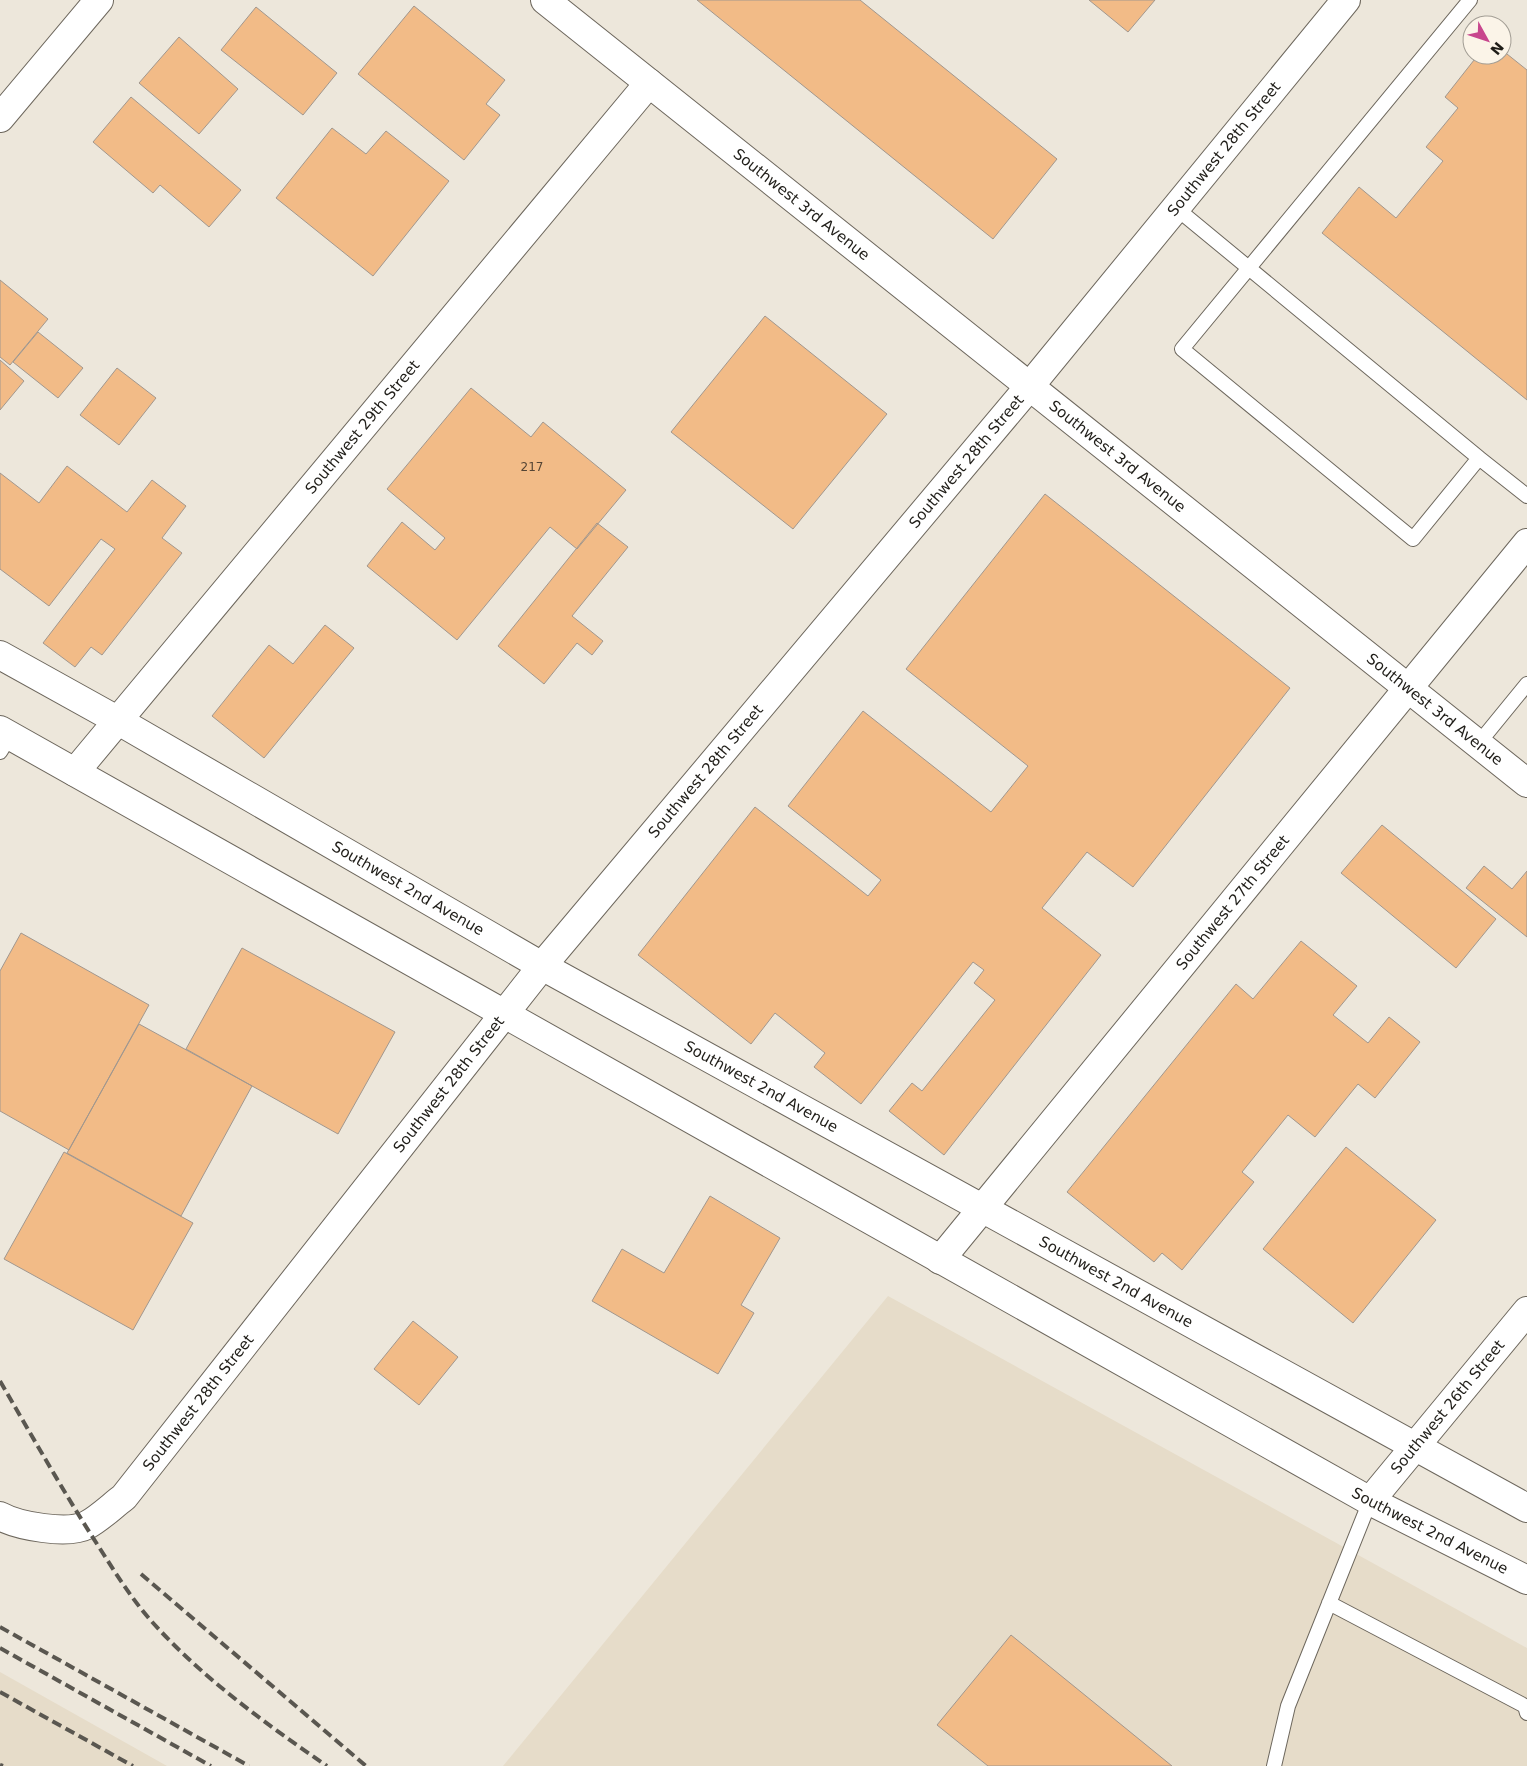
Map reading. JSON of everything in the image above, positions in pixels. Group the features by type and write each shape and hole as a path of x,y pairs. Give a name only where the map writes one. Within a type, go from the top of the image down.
{"street":[{"path":"0,118 99,0"},
{"name":"Southwest 3rd Avenue","path":"544,0 1527,783"},
{"name":"Southwest 28th Street","path":"0,1516 8,1520 62,1530 85,1526 124,1497 542,966 1029,387 1346,0"},
{"name":"Southwest 29th Street","path":"75,772 649,83"},
{"name":"Southwest 27th Street","path":"940,1260 1527,543"},
{"name":"Southwest 2nd Avenue","path":"0,655 117,720 542,966 1413,1447 1527,1508"},
{"name":"Southwest 2nd Avenue","path":"3,739 75,772 1370,1501 1527,1580"},
{"name":"Southwest 26th Street","path":"1370,1501 1527,1311"}],"lane":[{"path":"1470,0 1182,349 1412,539 1479,458"},
{"path":"1176,208 1527,496"},
{"path":"1478,744 1527,684"},
{"path":"1274,1766 1288,1706 1370,1501"},
{"path":"1329,1604 1525,1706 1527,1713"}],"shaded area":[{"path":"888,1296 1527,1648 1527,1766 503,1766"},
{"path":"0,1672 167,1766 0,1766"}],"building":[{"path":"697,0 860,0 1057,159 993,239"},
{"path":"1089,0 1155,0 1128,32"},
{"path":"414,6 505,80 486,104 500,115 464,160 358,74"},
{"path":"256,7 337,73 303,115 221,50"},
{"path":"179,37 238,89 199,134 139,83"},
{"path":"1512,58 1527,70 1527,400 1322,233 1359,187 1396,218 1443,161 1426,147 1458,108 1445,97 1470,65 1512,65"},
{"path":"131,97 241,190 209,227 160,185 153,193 93,142"},
{"path":"332,128 366,154 386,131 449,181 373,276 276,198"},
{"path":"0,280 48,319 10,365 0,357"},
{"path":"765,316 887,414 793,529 671,432"},
{"path":"38,332 83,368 58,398 13,362"},
{"path":"0,360 24,381 0,410"},
{"path":"117,368 156,398 119,445 80,415"},
{"path":"471,388 531,437 543,422 626,490 577,549 550,527 457,640 367,566 402,522 435,550 445,538 387,489"},
{"path":"67,466 127,512 152,480 186,506 162,538 182,553 102,655 91,647 75,667 43,643 115,549 101,539 49,606 0,569 0,473 39,503"},
{"path":"1045,494 1290,688 1133,887 1087,852 1042,908 1101,955 944,1155 889,1111 912,1083 922,1091 995,1000 974,983 984,970 973,962 861,1104 814,1067 825,1053 775,1013 751,1044 638,955 755,807 868,896 881,880 788,806 863,711 991,812 1028,766 906,669"},
{"path":"597,523 628,547 572,616 603,641 592,655 577,643 544,684 498,646"},
{"path":"325,625 354,648 264,758 212,716 269,645 293,664"},
{"path":"1382,825 1496,919 1456,968 1341,873"},
{"path":"1484,866 1512,889 1527,871 1527,937 1466,888"},
{"path":"21,933 149,1005 69,1150 0,1111 0,971"},
{"path":"1301,941 1357,986 1333,1015 1368,1043 1389,1017 1420,1042 1375,1098 1358,1084 1315,1137 1288,1115 1242,1172 1254,1182 1182,1270 1162,1253 1154,1262 1067,1192 1236,984 1253,999"},
{"path":"242,948 395,1032 338,1134 186,1049"},
{"path":"139,1024 252,1086 181,1216 67,1153"},
{"path":"1346,1147 1436,1220 1353,1323 1263,1249"},
{"path":"64,1152 193,1223 133,1330 4,1259"},
{"path":"710,1196 780,1238 741,1305 754,1313 718,1374 592,1301 622,1249 664,1273"},
{"path":"413,1321 458,1357 419,1405 374,1369"},
{"path":"1011,1635 1172,1766 988,1766 937,1725"}],"railway":[{"path":"0,1381 84,1524 124,1586 146,1615 173,1644 236,1700 327,1766"},
{"path":"141,1574 366,1766"},
{"path":"0,1627 249,1766"},
{"path":"0,1648 211,1766"},
{"path":"0,1692 133,1766"}]}
